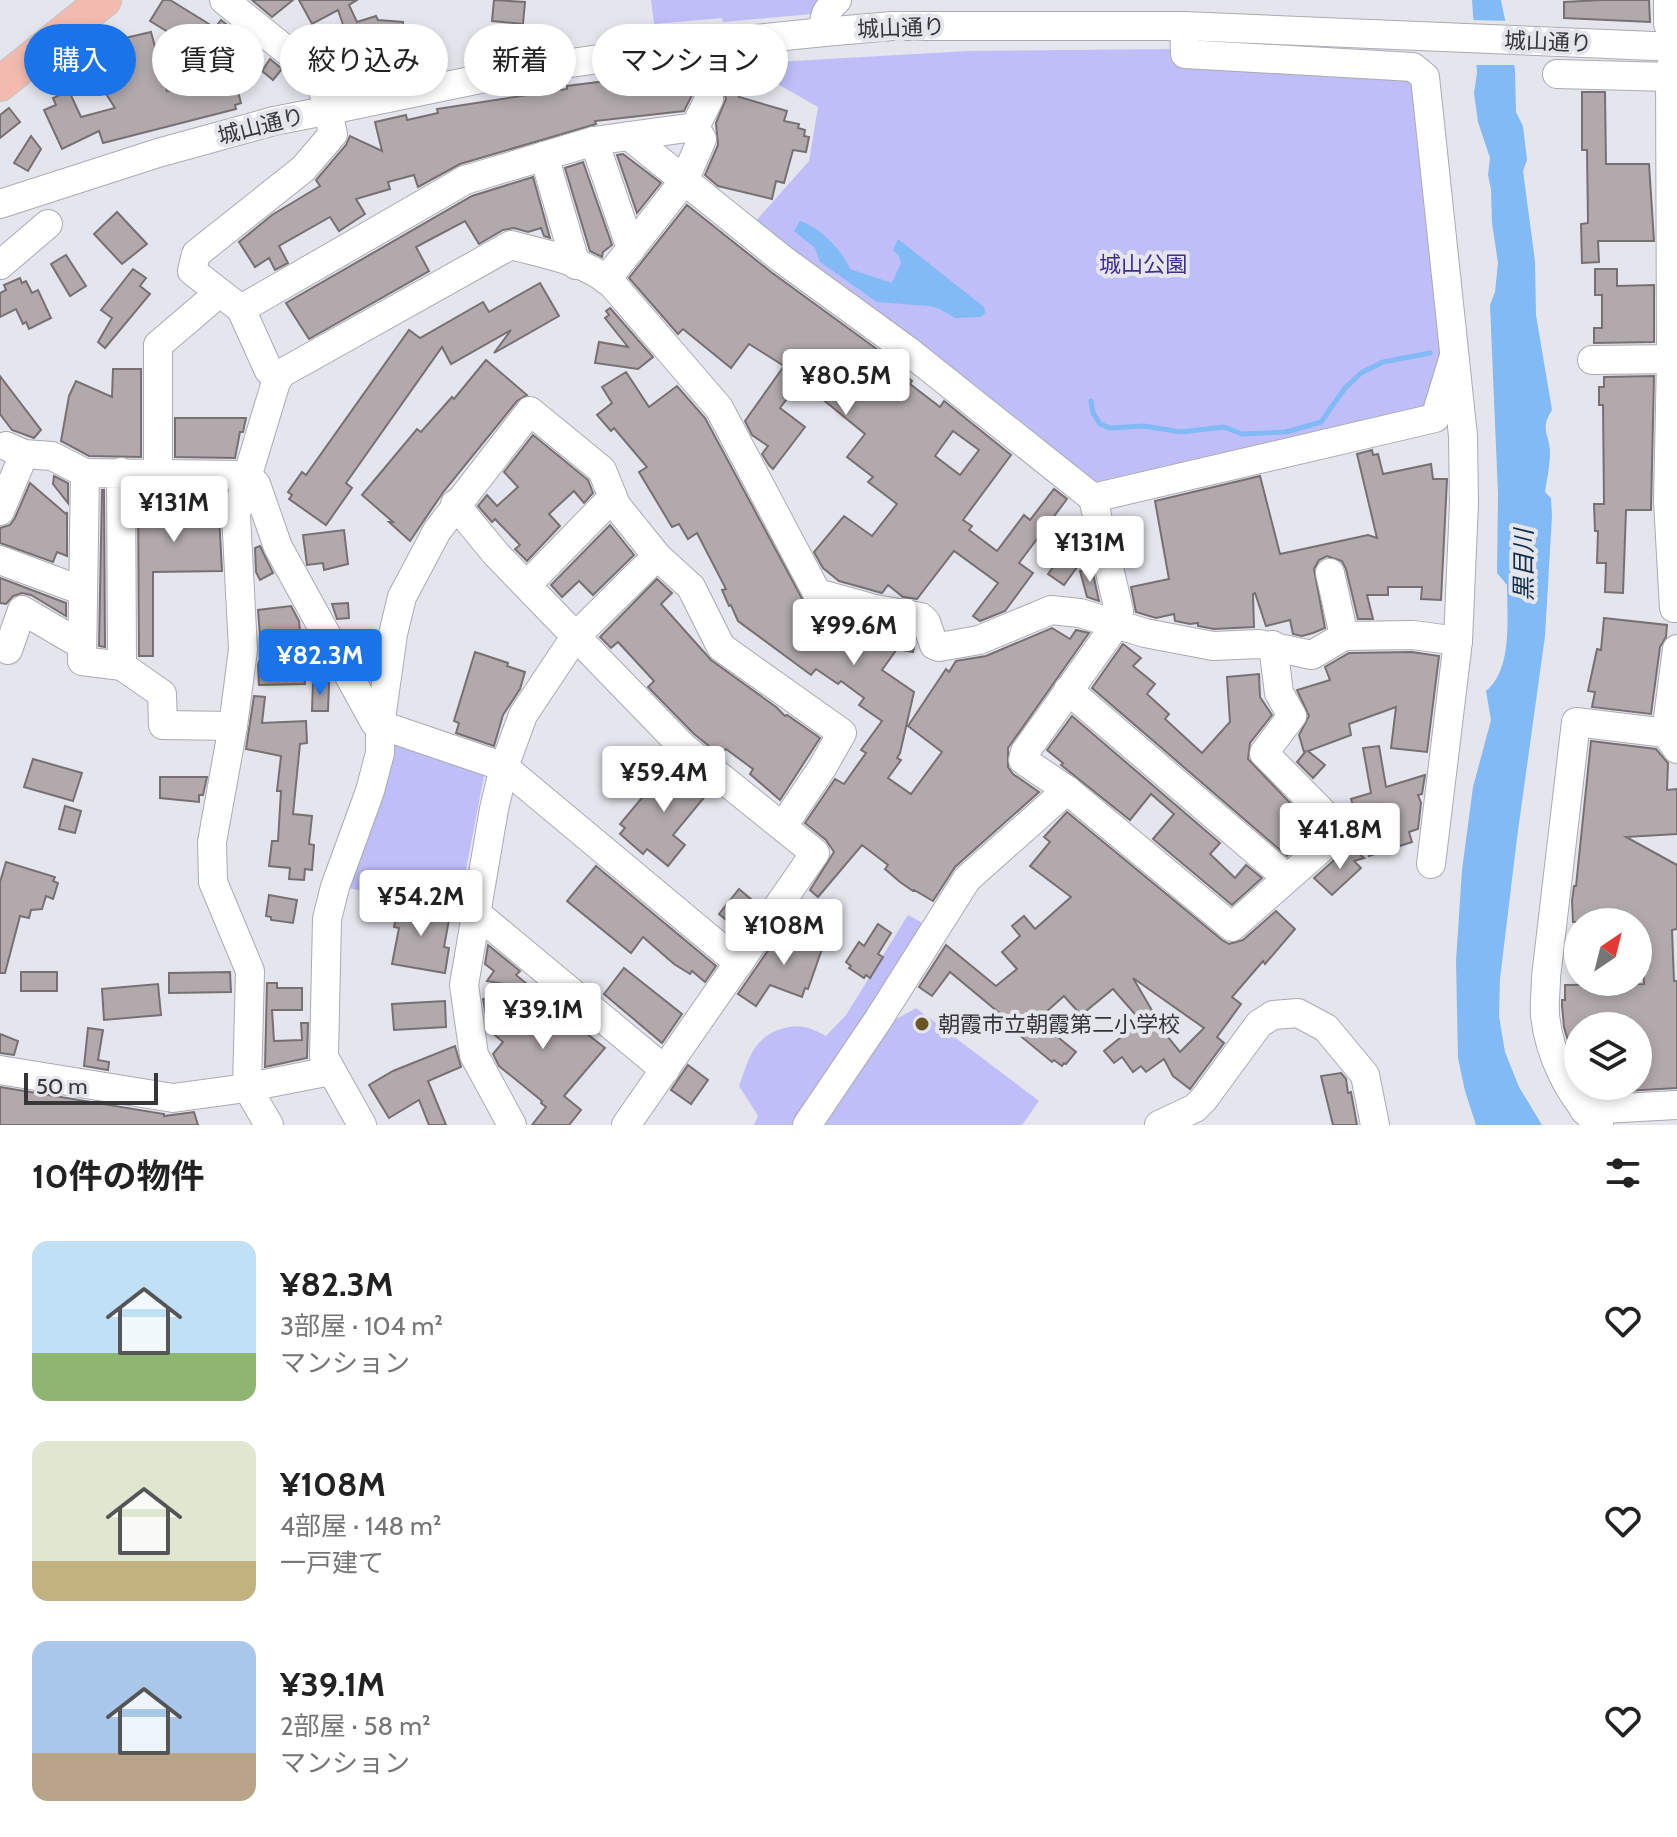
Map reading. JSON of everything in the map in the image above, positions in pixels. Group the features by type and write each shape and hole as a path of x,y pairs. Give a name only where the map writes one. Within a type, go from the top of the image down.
{"main road":[{"path":"0,84 104,0"}],"street":[{"path":"224,0 312,71 330,110 333,134 303,169 196,254 192,271 230,301 269,371 279,377"},
{"path":"824,32 826,10 837,0"},
{"name":"城山通り","path":"0,204 158,153 274,121 529,69 697,45 824,32 892,26 1184,26 1435,39 1671,43"},
{"path":"1184,26 1185,54 1413,67 1425,77 1463,436 1464,503 1458,641 1431,864"},
{"path":"1557,74 1671,43 1674,359 1668,502 1674,608 1677,608"},
{"path":"695,127 709,99"},
{"path":"158,472 158,345 230,301 465,180 594,141 695,127"},
{"path":"606,280 684,181 702,139 695,127"},
{"path":"629,136 782,259 907,350 1093,498 1119,611 1117,623 1025,752 1023,760 1067,790 1232,927 1341,831 1264,753 1292,716 1279,693 1273,645"},
{"path":"594,141 631,249"},
{"path":"544,156 576,265"},
{"path":"0,265 48,224"},
{"path":"269,1125 247,1087 250,971 213,882 212,842 243,650 236,514 279,377 511,245 576,265 606,280 719,408 817,593 875,609 921,617 926,622 934,645 939,647 979,640 1051,610 1080,613 1145,633 1213,646 1273,645 1312,655 1344,636 1413,635 1458,641"},
{"path":"1093,498 1435,418 1454,356"},
{"path":"1592,360 1674,359"},
{"path":"362,1125 324,1057 327,919 380,753 380,726 393,634 402,597 437,531 530,411 602,470 616,505 657,556 691,587 721,647 842,733 783,826"},
{"path":"0,511 15,450 52,456 85,473 241,475 256,484 278,547 375,723 504,767 739,963"},
{"path":"121,472 122,666"},
{"path":"85,473 82,661 122,666 162,694 163,725 233,726"},
{"path":"527,585 613,497"},
{"path":"455,504 496,554 683,747 815,853 626,1125"},
{"path":"512,1125 474,1055 464,985 504,767 523,715 575,637 657,556"},
{"path":"0,560 83,591"},
{"path":"1330,573 1344,636"},
{"path":"8,650 22,610 80,644"},
{"path":"1677,649 1674,744 1576,722 1546,977 1545,1015 1553,1051 1569,1087 1591,1118 1677,1105"},
{"path":"1068,690 1286,877"},
{"path":"807,1125 967,879 1067,790"},
{"path":"475,912 665,1070"},
{"path":"1159,1125 1195,1108 1204,1099 1259,1024 1273,1015 1298,1013 1326,1028 1365,1075 1375,1125"},
{"path":"0,1070 173,1098 331,1071"}],"green space":[{"path":"651,0 825,0 812,14 654,24"},
{"name":"城山公園","path":"1177,49 1410,70 1445,335 1429,412 1092,490 754,223 809,161 818,107 788,90 788,61 968,51"},
{"path":"390,742 485,771 458,911 348,888"},
{"path":"908,915 921,922 922,932 797,1125 754,1125 758,1116 739,1086 748,1060 762,1039 778,1030 797,1026 826,1036 846,1015"},
{"name":"朝霞市立朝霞第二小学校","path":"916,1008 1039,1101 1022,1125 825,1125 893,1021"}],"water":[{"name":"黒目川","path":"1472,0 1501,0 1515,69 1516,112 1523,126 1527,160 1523,171 1535,261 1536,315 1552,410 1546,422 1550,453 1545,492 1551,498 1552,516 1545,636 1517,838 1500,979 1499,1016 1505,1052 1519,1087 1542,1125 1476,1125 1458,1058 1456,961 1462,870 1473,787 1491,720 1486,691 1501,670 1507,642 1507,585 1497,573 1498,494 1490,305 1495,292 1498,263 1488,175 1490,158 1478,122 1474,93 1477,73"},
{"path":"800,221 830,240 850,269 892,283 901,263 893,250 898,239 984,307 985,313 981,317 955,318 929,306 877,302 820,262 815,248 794,231"}],"pier":[{"path":"1470,20 1511,21 1518,65 1472,65"}],"building":[{"path":"163,0 170,0 209,24 155,24 150,21"},
{"path":"252,0 293,0 272,17"},
{"path":"299,0 357,0 349,5 357,22 376,16 378,20 403,22 343,24 338,10 312,24"},
{"path":"494,0 525,2 523,24 492,21"},
{"path":"1649,0 1650,22 1564,18 1564,2"},
{"path":"151,32 152,36 152,96 239,96 241,103 235,105 236,109 103,143 99,131 62,149 44,110 56,105 53,98 71,96 81,117 115,108 107,96 136,96 136,35"},
{"path":"270,59 280,67 280,71 273,80 264,73"},
{"path":"592,83 592,96 692,96 684,111 595,121 596,124 460,164 418,187 414,175 388,182 390,189 356,199 365,214 339,231 330,217 279,246 288,263 275,270 269,258 255,267 239,242 272,215 320,186 316,180 350,136 382,151 375,122 406,115 407,120 438,113 437,109 522,96 576,96 576,85"},
{"path":"1582,92 1605,92 1606,164 1649,164 1654,241 1598,241 1599,262 1582,263 1581,224 1588,223 1587,150 1582,150"},
{"path":"725,96 740,96 787,111 784,121 799,124 798,128 805,130 804,136 809,137 806,152 793,150 784,183 776,181 772,199 718,186 705,175 718,145 716,123"},
{"path":"9,108 20,122 0,138 0,115"},
{"path":"31,136 41,149 28,171 14,163"},
{"path":"623,154 661,183 637,213 617,155"},
{"path":"583,162 612,245 603,252 602,257 590,251 565,168"},
{"path":"533,177 550,238 544,236 541,228 528,232 514,228 503,230 479,244 465,221 416,247 429,271 309,339 286,303 472,196"},
{"path":"687,205 771,272 889,358 889,363 912,381 910,384 940,407 944,401 1011,455 963,520 972,526 969,530 997,551 1024,515 1030,520 1054,489 1067,499 1019,563 1033,573 1005,611 980,621 973,616 998,583 954,551 917,599 903,597 888,585 882,593 839,581 823,568 814,552 844,516 872,536 897,504 868,482 873,477 847,457 865,434 799,383 780,408 805,427 773,469 762,454 768,446 752,435 745,421 784,366 749,344 731,368 683,329 678,334 629,278","holes":["953,431 979,450 960,475 935,456"]},
{"path":"117,212 147,244 122,264 94,234"},
{"path":"66,255 86,286 70,296 51,264"},
{"path":"133,269 146,278 140,286 150,294 105,348 98,342 112,318 101,310"},
{"path":"1595,269 1617,269 1617,286 1654,285 1654,342 1594,343 1594,328 1602,328 1602,295 1595,295"},
{"path":"20,278 22,283 26,281 32,293 38,290 51,318 29,329 16,309 0,317 0,293 6,290 4,285"},
{"path":"540,283 559,316 494,353 511,330 451,364 442,347 346,483 352,488 326,525 289,499 292,495 288,492 302,472 306,475 409,330 420,338 483,302 489,312"},
{"path":"610,308 653,357 638,369 595,363 599,342 628,347 605,318"},
{"path":"486,360 527,395 517,401 444,491 410,541 362,495 417,429 421,432 452,397 454,399"},
{"path":"113,369 141,369 141,457 89,456 61,441 69,396 76,381 112,397"},
{"path":"626,372 649,407 677,386 705,418 806,606 912,633 915,642 913,652 897,649 882,670 914,692 897,758 901,760 888,778 911,794 942,752 908,726 946,669 949,672 956,661 986,656 1052,628 1070,639 1076,630 1089,633 1008,748 1008,767 1039,792 955,867 933,901 900,882 885,869 888,865 862,845 818,897 810,890 834,852 826,840 805,823 835,779 844,784 866,753 861,750 882,721 859,705 864,698 841,681 838,684 816,669 811,675 738,621 722,590 726,589 697,533 688,539 679,524 672,527 639,472 647,467 614,428 611,431 597,415 612,403 602,387"},
{"path":"0,376 41,430 34,438 12,430 0,414"},
{"path":"1654,376 1651,510 1626,510 1623,593 1605,592 1606,563 1597,563 1598,531 1595,531 1594,504 1604,504 1603,405 1599,405 1599,387 1604,387 1604,377"},
{"path":"175,418 246,418 235,458 175,457"},
{"path":"533,435 588,480 593,493 584,503 574,491 549,514 560,526 527,561 515,549 520,545 478,506 487,495 497,506 518,487 504,472"},
{"path":"1372,450 1373,455 1378,454 1383,474 1431,464 1433,479 1447,479 1441,600 1421,599 1422,587 1388,587 1388,595 1367,595 1373,619 1358,619 1346,569 1342,561 1327,556 1319,560 1314,569 1325,628 1313,633 1302,636 1293,634 1290,620 1266,626 1255,593 1254,627 1214,629 1198,626 1198,623 1175,621 1174,614 1156,618 1136,612 1131,587 1169,579 1155,501 1260,476 1280,554 1368,535 1377,538 1357,454"},
{"path":"54,476 68,483 68,503 53,484"},
{"path":"30,483 67,512 67,556 57,552 53,562 0,543 0,528 10,525 15,518"},
{"path":"104,490 105,647 99,646"},
{"path":"138,491 225,492 219,515 222,571 153,572 153,656 139,656"},
{"path":"610,525 634,555 593,595 579,581 562,597 551,585"},
{"path":"344,530 348,564 324,570 323,563 307,565 303,535"},
{"path":"1077,535 1085,540 1088,552 1064,585 1048,574"},
{"path":"260,546 273,573 260,580 256,572 255,548"},
{"path":"1092,569 1099,601 1087,597 1080,571"},
{"path":"0,578 66,603 66,616 22,593 13,596 6,604 0,603"},
{"path":"657,579 672,593 661,604 711,660 785,716 820,738 780,800 750,774 753,769 726,749 720,755 694,734 648,687 654,681 618,642 611,648 600,637"},
{"path":"348,603 349,618 337,619 332,604"},
{"path":"291,606 299,621 305,684 259,685 258,665 262,661 258,610"},
{"path":"1604,618 1667,625 1666,637 1660,647 1651,714 1592,707 1595,692 1588,691 1597,649 1601,650"},
{"path":"1123,644 1141,658 1133,666 1155,684 1147,694 1169,714 1165,719 1202,753 1230,722 1227,677 1259,674 1260,697 1272,715 1250,743 1248,759 1316,830 1287,856 1092,688"},
{"path":"475,652 525,672 520,689 503,715 494,746 456,733 459,723 454,721"},
{"path":"1412,652 1439,656 1427,752 1391,748 1396,707 1349,724 1351,735 1308,751 1325,765 1313,778 1297,762 1306,751 1299,735 1309,716 1297,690 1330,680 1325,667 1349,653"},
{"path":"313,682 329,683 328,711 312,711"},
{"path":"254,696 265,697 262,723 306,721 307,743 300,744 293,814 312,816 309,844 314,845 312,870 305,869 304,880 289,879 290,868 269,866 272,841 278,841 281,791 277,791 281,756 246,749"},
{"path":"1072,716 1220,843 1210,854 1235,878 1246,865 1262,878 1232,905 1153,839 1174,814 1151,794 1130,820 1061,765 1063,763 1047,750"},
{"path":"1591,741 1656,749 1668,763 1667,790 1677,789 1677,834 1626,837 1677,865 1677,929 1672,930 1674,981 1677,981 1677,1088 1652,1089 1652,1012 1564,1012 1564,1027 1562,1000 1565,996 1652,996 1652,908 1572,908"},
{"path":"1379,746 1386,787 1425,775 1422,794 1418,795 1421,803 1418,829 1409,832 1412,842 1369,856 1351,799 1371,793 1363,748"},
{"path":"33,759 82,773 73,801 24,787"},
{"path":"675,763 707,788 707,794 673,835 685,845 668,866 647,849 643,854 620,834 625,828 620,824 666,769 669,771"},
{"path":"160,777 207,777 199,802 160,798"},
{"path":"65,806 81,811 75,833 59,829"},
{"path":"1067,812 1229,944 1243,940 1276,911 1295,929 1232,997 1241,1004 1217,1037 1224,1043 1190,1089 1173,1076 1164,1059 1146,1072 1141,1066 1133,1072 1122,1057 1114,1063 1104,1051 1141,1021 1113,989 1081,1015 1064,996 1037,1020 1076,1052 1062,1066 1054,1060 1052,1062 1018,1034 1021,1031 950,972 932,996 919,987 946,945 996,986 1017,969 1002,952 1020,936 1012,926 1024,916 1035,929 1071,897 1030,866 1050,842 1044,837","holes":["1133,978 1204,1028 1180,1052"]},
{"path":"1350,846 1364,858 1354,861 1361,868 1332,895 1314,878"},
{"path":"6,862 55,877 53,881 58,883 53,899 46,896 42,909 31,910 29,918 20,916 5,973 0,973 0,882"},
{"path":"596,866 716,966 705,982 692,971 690,974 674,964 643,937 631,953 567,901"},
{"path":"739,889 758,905 740,931 719,914"},
{"path":"269,895 297,900 293,923 271,920 266,916"},
{"path":"400,900 416,903 416,908 450,914 444,947 449,948 445,973 392,964 399,928 394,927"},
{"path":"789,920 795,924 788,933 823,946 808,989 805,988 802,997 770,985 756,1006 738,994"},
{"path":"878,924 891,933 878,954 883,957 870,978 866,975 864,978 849,968 851,966 846,962 859,942 864,946"},
{"path":"488,945 520,971 516,975 533,989 487,981 494,971 485,964"},
{"path":"624,968 682,1014 662,1043 604,994"},
{"path":"21,972 57,972 57,991 21,991"},
{"path":"230,972 231,992 169,993 169,973"},
{"path":"267,983 277,983 277,988 302,988 302,1010 272,1010 274,1041 302,1040 301,1023 308,1023 307,1058 265,1067"},
{"path":"158,984 161,1015 104,1020 102,989"},
{"path":"543,990 586,1026 582,1030 605,1048 564,1096 581,1110 569,1125 532,1125 546,1107 499,1066 493,1054 503,1042 489,1030 505,1023 496,1024 486,1016 483,999 542,997"},
{"path":"445,1001 446,1027 394,1030 392,1004"},
{"path":"88,1028 103,1030 98,1060 109,1062 108,1070 84,1066"},
{"path":"0,1034 18,1041 14,1055 0,1053"},
{"path":"455,1046 461,1067 428,1081 446,1125 429,1125 419,1100 389,1118 369,1085 393,1071"},
{"path":"688,1065 708,1080 691,1104 671,1090"},
{"path":"1341,1073 1346,1079 1348,1093 1351,1092 1357,1125 1333,1125 1321,1076"},
{"path":"0,1087 164,1116 194,1112 198,1125 0,1125"}],"waterway":[{"path":"1091,401 1093,413 1100,424 1110,428 1144,426 1181,432 1224,427 1242,434 1286,432 1321,422 1345,388 1361,373 1383,362 1430,353"}],"place":[{"name":"朝霞市立朝霞第二小学校","path":"922,1024"}]}
